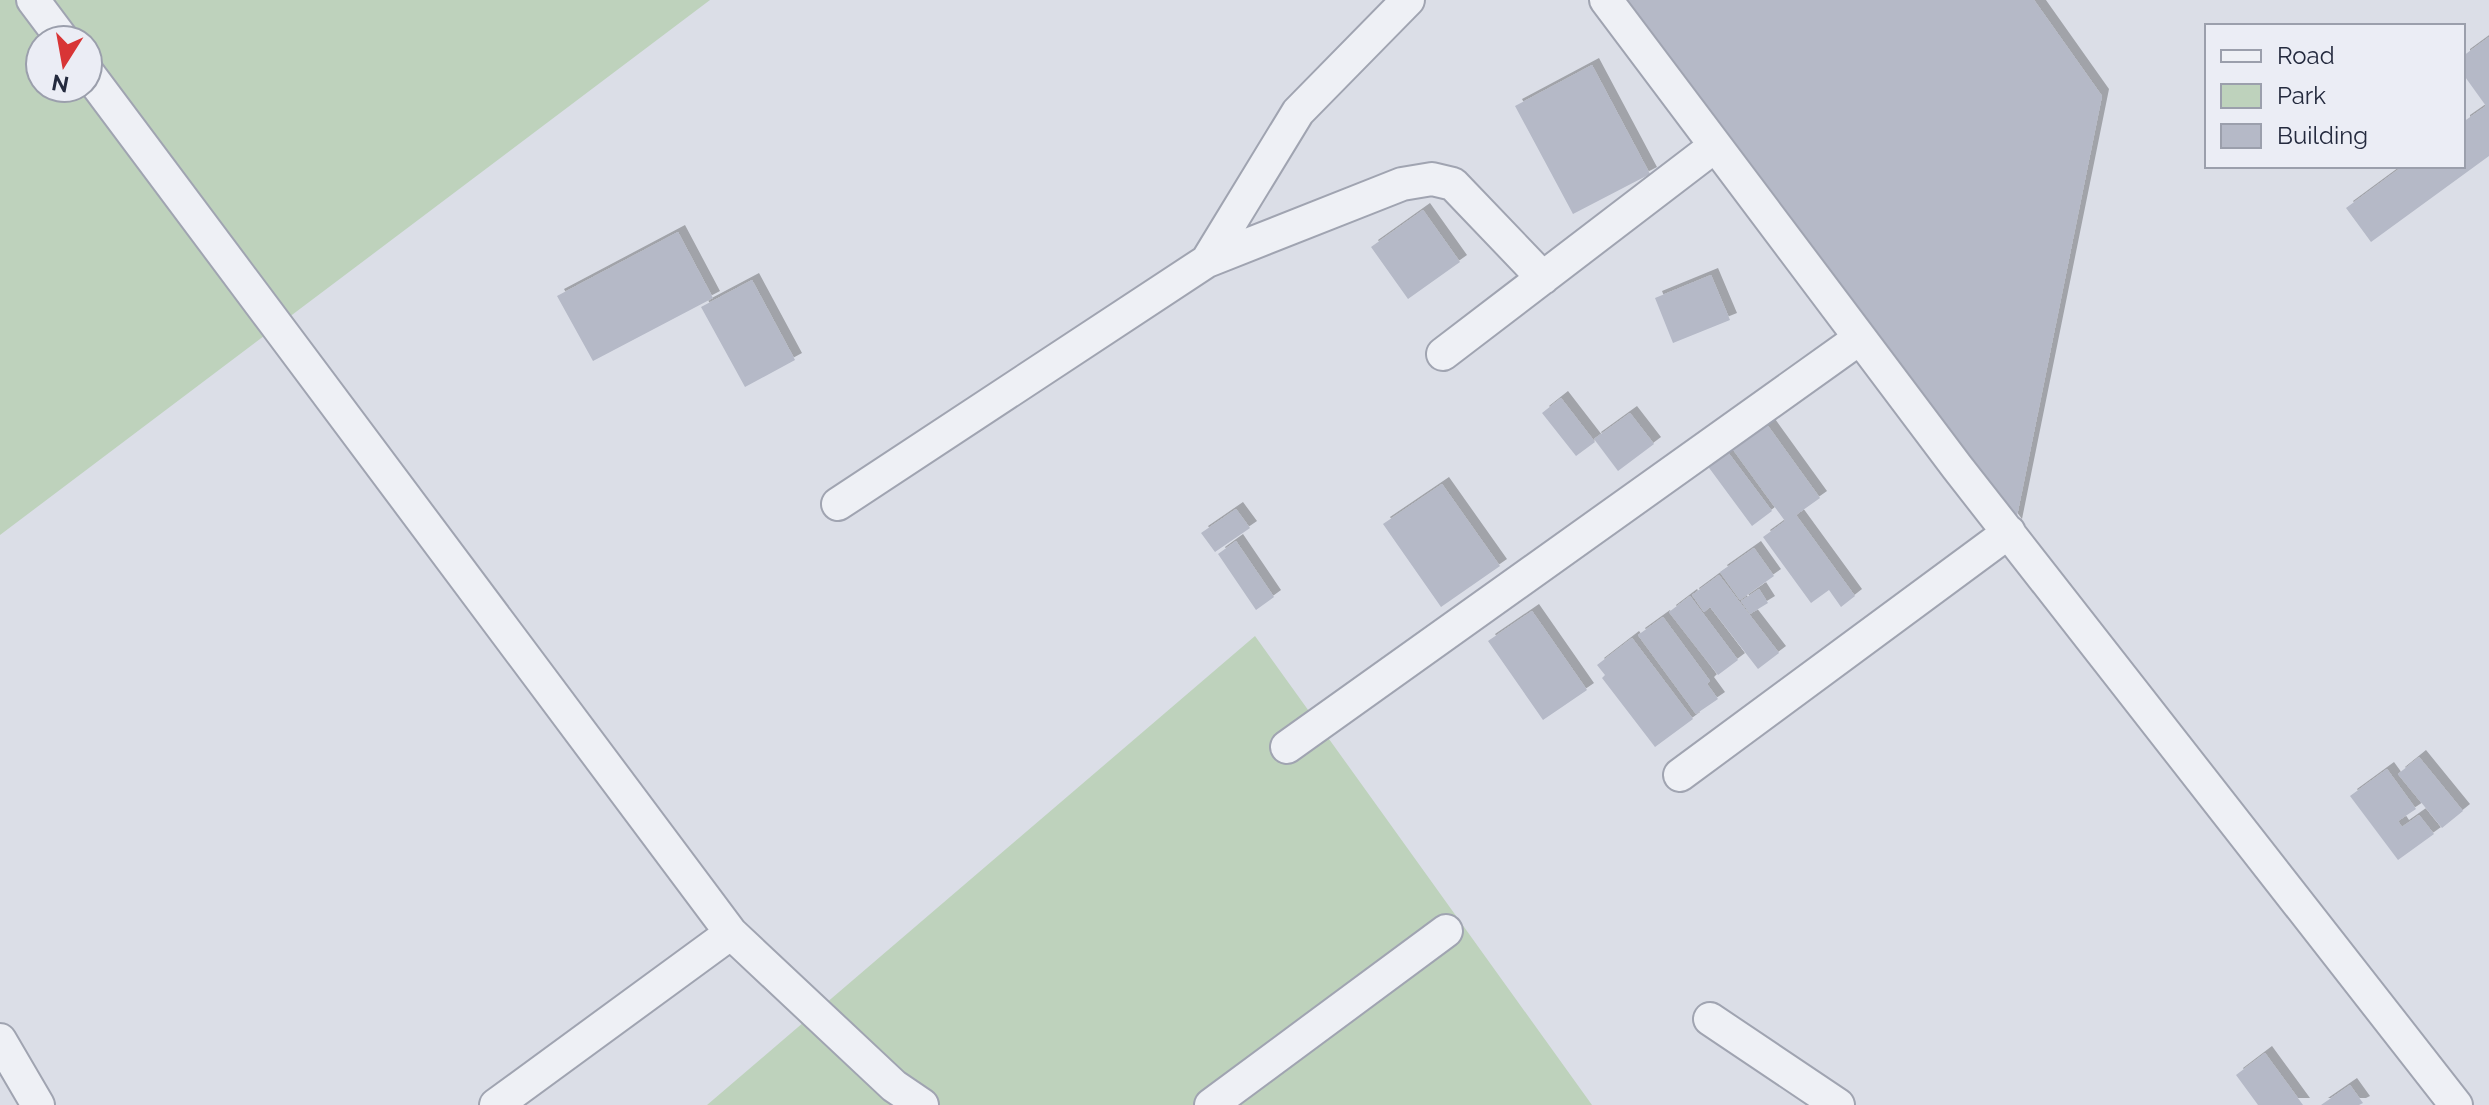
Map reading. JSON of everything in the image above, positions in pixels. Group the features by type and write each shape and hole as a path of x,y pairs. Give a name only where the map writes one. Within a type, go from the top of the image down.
{"street":[{"path":"33,0 51,24"},
{"path":"1207,261 1298,112 1408,0"},
{"path":"1606,0 2009,532 2456,1105"},
{"path":"104,94 731,933 894,1086 922,1105"},
{"path":"1443,354 1715,146"},
{"path":"838,504 1207,261 1402,184 1432,179 1453,184 1543,278"},
{"path":"1287,747 1860,338"},
{"path":"1680,775 2009,532"},
{"path":"1211,1105 1446,931"},
{"path":"496,1105 731,933"},
{"path":"1710,1019 1838,1105"},
{"path":"0,1040 38,1105"}],"green space":[{"path":"0,0 710,0 0,535"},
{"path":"1255,636 1592,1105 707,1105"}],"building":[{"path":"1623,0 2034,0 2102,96 2015,526"},
{"path":"2489,37 2489,156 2371,242 2346,208 2400,168 2465,168 2465,121 2486,106 2465,77 2465,55"},
{"path":"1592,65 1650,174 1573,214 1515,106"},
{"path":"1423,210 1460,262 1408,299 1371,247"},
{"path":"678,232 713,298 593,361 557,296"},
{"path":"1711,275 1730,320 1673,343 1655,298"},
{"path":"752,280 795,360 745,387 701,307"},
{"path":"1561,398 1595,442 1576,456 1542,413"},
{"path":"1630,413 1654,444 1618,471 1594,439"},
{"path":"1763,419 1820,498 1796,515 1855,596 1841,607 1829,590 1811,603 1763,537 1785,521 1729,444"},
{"path":"1724,447 1772,511 1752,526 1704,461"},
{"path":"1442,484 1500,566 1441,607 1383,524"},
{"path":"1236,509 1250,528 1215,552 1201,533"},
{"path":"1236,541 1274,597 1256,610 1218,554"},
{"path":"1754,548 1774,576 1740,600 1720,572"},
{"path":"1719,575 1779,653 1758,669 1710,607 1704,612 1692,595"},
{"path":"1759,589 1768,603 1750,614 1741,601"},
{"path":"1690,596 1738,660 1718,675 1669,612"},
{"path":"1532,611 1587,690 1543,720 1488,641"},
{"path":"1663,617 1710,681 1707,684 1718,699 1696,714 1638,635"},
{"path":"1632,638 1693,719 1655,747 1602,678 1605,675 1597,665"},
{"path":"2419,757 2463,811 2442,828 2398,774"},
{"path":"2387,769 2416,809 2398,821 2402,827 2419,815 2434,834 2398,860 2350,796"},
{"path":"2265,1053 2303,1105 2258,1105 2236,1075"},
{"path":"2350,1085 2363,1103 2321,1105"}]}
